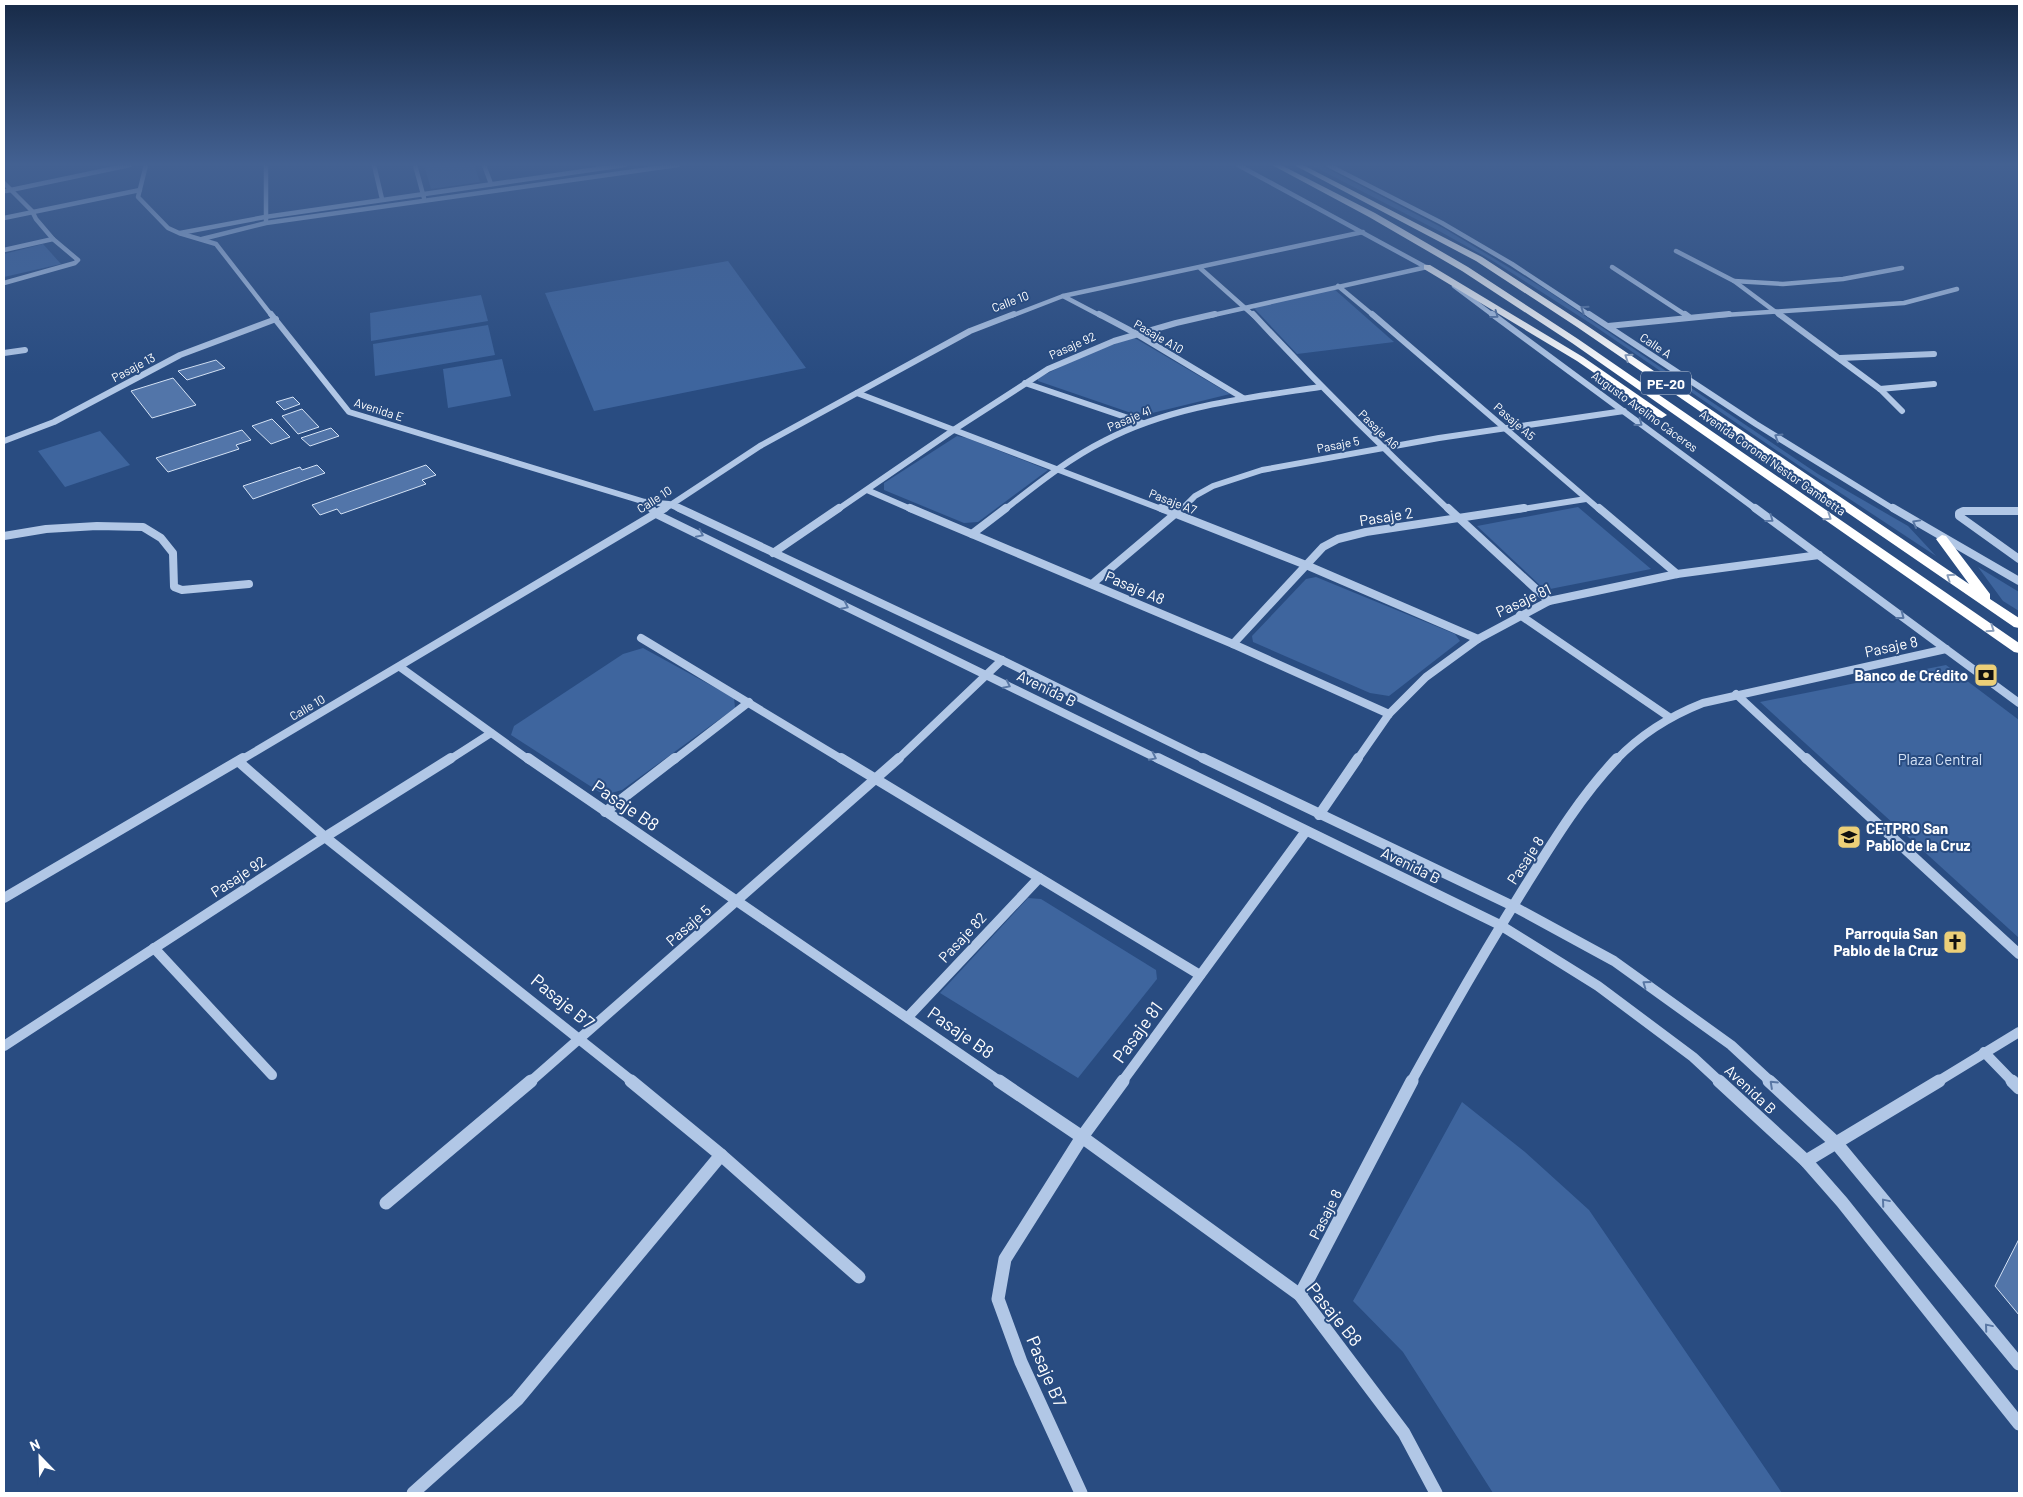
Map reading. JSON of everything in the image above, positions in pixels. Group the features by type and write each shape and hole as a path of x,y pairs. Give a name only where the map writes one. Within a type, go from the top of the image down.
{"highway":[{"name":"Avenida Coronel Nestor Gambetta","path":"1406,235 1465,269 1575,341 2019,648"},
{"name":"Avenida Coronel Nestor Gambetta","path":"1433,235 1479,259 1580,325 2019,624"},
{"path":"1427,267 1580,359 1666,417 1745,460"},
{"path":"1942,538 1992,606"}],"street":[{"path":"4,283 75,263 78,260 49,235"},
{"name":"Avenida E","path":"185,235 216,244 349,412 645,502 668,504"},
{"path":"202,239 219,235"},
{"name":"Calle 10","path":"4,898 239,762 656,514 668,504 760,446 970,331 1063,296 1350,235"},
{"name":"Augusto Avelino Cáceres","path":"1368,235 1427,267 2019,703"},
{"name":"Calle A","path":"1464,235 1550,287 1736,410 1942,538 2019,582"},
{"path":"4,250 53,239"},
{"path":"1676,252 1734,281 1840,358 1880,389 1902,411"},
{"name":"Pasaje 92","path":"774,554 1025,383 1080,354 1135,333 1245,306 1427,267"},
{"path":"1612,267 1689,317"},
{"name":"Pasaje A6","path":"1200,268 1245,306 1320,387 1382,448 1549,601"},
{"path":"1734,281 1783,284 1843,279 1902,268"},
{"name":"Pasaje A5","path":"1338,286 1505,427 1586,499 1677,574"},
{"path":"1608,326 1689,317 1904,303 1957,289"},
{"name":"Pasaje A10","path":"1063,296 1135,333 1244,398"},
{"name":"Pasaje 13","path":"4,441 54,422 188,351 276,319"},
{"path":"4,353 25,350"},
{"path":"1840,358 1934,354"},
{"path":"1025,383 1143,424"},
{"path":"1880,389 1934,384"},
{"name":"Pasaje 41","path":"972,534 1060,469 1095,446 1143,424 1198,406 1320,387"},
{"name":"Pasaje A7","path":"856,393 1060,469 1306,565 1478,639"},
{"name":"Pasaje 5","path":"1092,584 1176,514 1196,494 1238,477 1382,448 1505,427 1624,411"},
{"name":"Pasaje A8","path":"867,490 1233,644 1389,714"},
{"name":"Pasaje 2","path":"1233,644 1323,547 1338,539 1366,532 1586,499"},
{"path":"645,502 656,514"},
{"name":"Avenida B","path":"668,504 1002,660 1320,815 1513,906 1614,961 1731,1046 1837,1144 2019,1364"},
{"path":"2019,511 1963,511 1959,516 2019,559"},
{"name":"Avenida B","path":"656,514 1500,925 1598,986 1693,1056 1806,1161 1842,1202 2019,1424"},
{"path":"4,536 46,529 97,526 143,527 161,538 173,553 174,587 182,590 249,584"},
{"name":"Pasaje 81","path":"1320,815 1389,714 1426,677 1478,639 1520,616 1549,601 1677,574 1820,555"},
{"path":"1520,616 1668,717"},
{"path":"641,638 1200,975"},
{"name":"Pasaje 8","path":"1300,1295 1412,1080 1500,925 1580,802 1611,765 1652,728 1668,717 1703,703 1736,694 1946,649"},
{"name":"Pasaje 5","path":"386,1203 581,1039 877,779 1002,660"},
{"name":"Pasaje B8","path":"400,667 605,812 1082,1137 1300,1295 1404,1433 1436,1493"},
{"path":"1736,694 2019,954"},
{"path":"605,812 749,702"},
{"name":"Pasaje 92","path":"4,1046 325,837 491,733"},
{"name":"Pasaje B7","path":"239,762 325,837 581,1039 720,1155 859,1277"},
{"name":"Pasaje 81","path":"1005,1259 1082,1137 1306,831"},
{"name":"Pasaje 82","path":"908,1017 1038,878"},
{"path":"154,948 272,1075"},
{"path":"1806,1161 1837,1144 2019,1032"},
{"path":"1984,1052 2019,1088"},
{"path":"413,1493 518,1400 720,1155"},
{"name":"Pasaje B7","path":"1005,1259 998,1299 1021,1362 1081,1493"}],"green space":[{"path":"1446,235 1455,235 1548,291 1818,474 1908,526 1936,556 1798,465 1593,325 1493,261"},
{"path":"43,244 61,264 4,277 4,254"},
{"path":"728,261 806,368 594,411 545,293"},
{"path":"1334,289 1394,342 1297,354 1252,306"},
{"path":"481,295 488,321 371,341 370,313"},
{"path":"488,325 495,355 375,376 373,344"},
{"path":"1133,337 1230,394 1140,416 1038,381 1038,378 1078,358"},
{"path":"502,359 511,396 448,408 443,369"},
{"path":"100,431 130,465 65,487 38,451"},
{"path":"957,436 967,438 1048,470 978,522 964,523 884,490 884,483"},
{"path":"1578,507 1651,569 1545,590 1477,526"},
{"path":"1978,567 2019,592 2019,611 2003,601"},
{"path":"1316,577 1455,634 1460,641 1389,696 1370,693 1253,642 1252,636 1306,579"},
{"path":"643,648 734,698 735,708 622,790 604,795 511,735 514,726 623,654"},
{"name":"Plaza Central","path":"1946,665 2019,720 2019,938 1760,702"},
{"path":"1028,898 1041,899 1156,970 1157,979 1078,1078 940,993"},
{"path":"1462,1102 1525,1152 1589,1210 1782,1493 1493,1493 1403,1352 1353,1301"}],"building":[{"path":"216,360 225,368 187,380 178,371"},
{"path":"173,378 196,405 152,418 131,391"},
{"path":"293,397 300,404 284,410 276,402"},
{"path":"302,409 319,427 298,434 282,416"},
{"path":"272,419 290,437 271,444 252,426"},
{"path":"331,428 339,436 310,446 301,438"},
{"path":"242,430 251,440 236,445 239,449 168,472 156,458"},
{"path":"317,465 325,473 253,499 243,486 300,467 302,470"},
{"path":"426,465 436,475 422,480 426,484 341,514 337,509 320,515 312,505"},
{"path":"2019,1239 2019,1315 1995,1286"}],"place":[{"name":"Banco de Crédito","path":"1986,675"},
{"name":"CETPRO San Pablo de la Cruz","path":"1849,837"},
{"name":"Parroquia San Pablo de la Cruz","path":"1955,942"}]}
